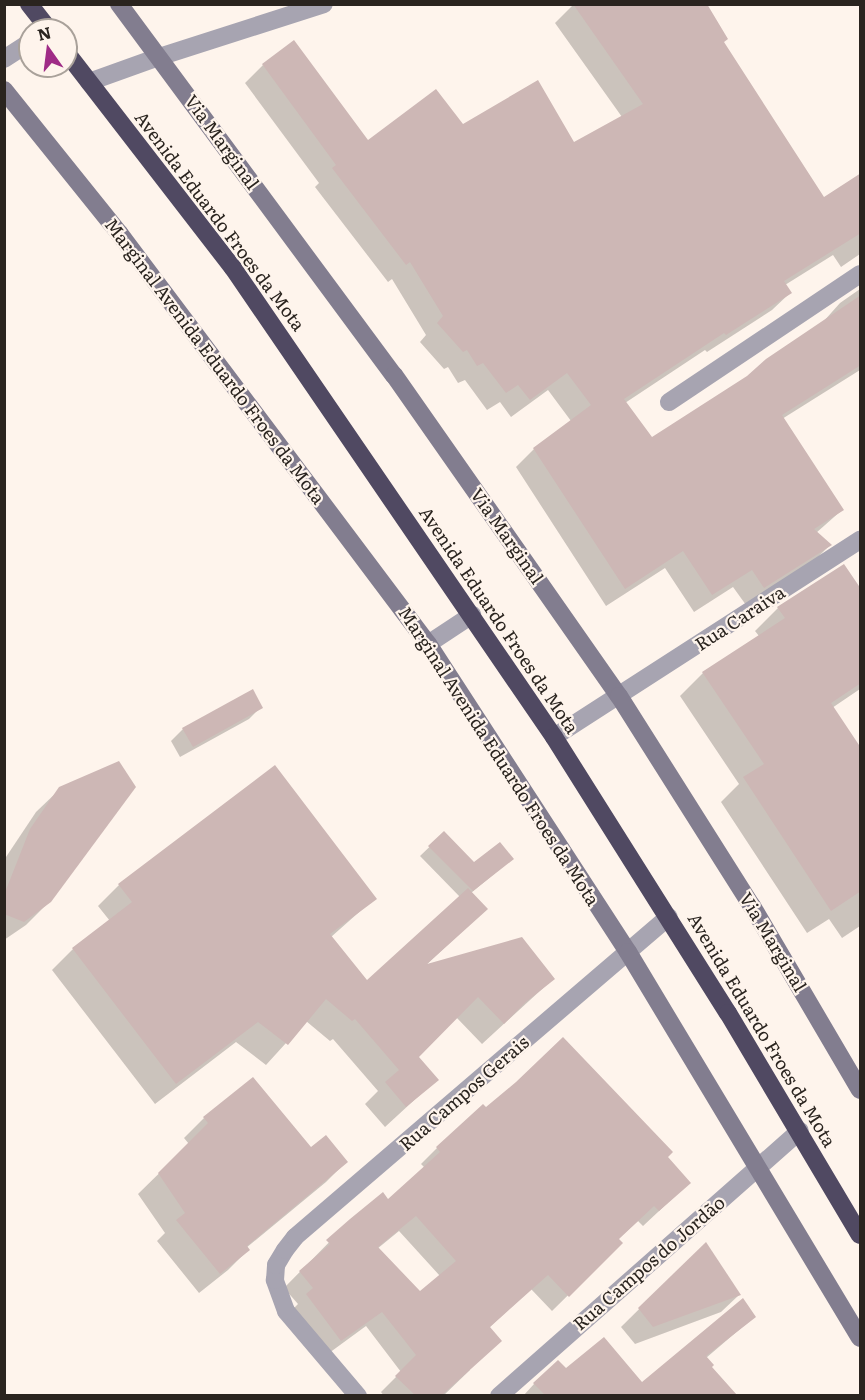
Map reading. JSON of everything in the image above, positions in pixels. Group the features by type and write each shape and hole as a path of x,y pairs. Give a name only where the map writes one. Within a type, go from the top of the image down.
{"highway":[{"path":"29,4 39,18"},
{"name":"Avenida Eduardo Froes da Mota","path":"78,68 232,268 554,737 669,917 800,1131 861,1236"}],"street":[{"name":"Via Marginal","path":"118,4 394,375 619,696 752,906 861,1090"},
{"path":"89,82 324,4"},
{"path":"4,59 18,50"},
{"name":"Marginal Avenida Eduardo Froes da Mota","path":"4,90 119,233 428,644 628,952 861,1338"},
{"path":"669,402 861,274"},
{"name":"Rua Caraiva","path":"554,737 861,540"},
{"path":"428,644 472,615"},
{"name":"Rua Campos Gerais","path":"358,1395 286,1311 275,1280 276,1265 295,1238 669,917"},
{"name":"Rua Campos do Jordão","path":"499,1395 800,1131"}],"building":[{"path":"573,4 707,4 728,39 724,42 824,197 861,173 861,233 784,281 792,293 726,335 724,333 624,399 652,437 747,376 766,359 861,295 861,365 782,415 844,510 814,529 832,545 764,588 752,570 712,595 683,551 625,589 533,448 591,405 567,373 530,400 518,385 506,393 483,363 477,366 467,350 463,352 437,323 443,316 410,262 406,265 332,168 336,165 262,64 294,40 368,140 436,89 463,124 538,80 574,142 643,104"},
{"path":"844,564 861,589 861,683 831,703 861,748 861,891 831,911 743,777 764,764 702,672 785,618 777,607"},
{"path":"253,689 263,708 193,747 182,728"},
{"path":"119,761 136,787 51,902 24,922 4,914 4,895 30,829 59,787"},
{"path":"275,765 377,899 330,934 367,980 468,888 488,909 427,964 522,937 555,979 526,1002 504,1024 478,997 419,1057 439,1080 406,1107 385,1082 399,1070 355,1019 352,1021 326,999 288,1045 258,1022 176,1084 72,948 132,902 118,884"},
{"path":"444,831 474,862 500,842 514,859 473,891 428,846"},
{"path":"563,1037 673,1152 668,1157 691,1183 659,1211 654,1206 619,1239 623,1243 569,1297 548,1275 490,1327 502,1341 442,1395 415,1395 395,1376 416,1355 382,1312 341,1341 306,1294 313,1288 299,1271 330,1244 326,1240 350,1219 383,1192 388,1199 440,1152 436,1147 483,1104 486,1107","holes":["416,1216 456,1261 420,1291 378,1247"]},
{"path":"253,1077 311,1147 326,1135 348,1162 247,1246 250,1250 220,1274 176,1220 185,1213 158,1173 208,1123 203,1117"},
{"path":"706,1242 741,1295 653,1327 638,1308"},
{"path":"743,1298 756,1317 706,1356 714,1365 712,1367 737,1395 545,1395 533,1383 558,1360 566,1368 604,1337 642,1382"}]}
